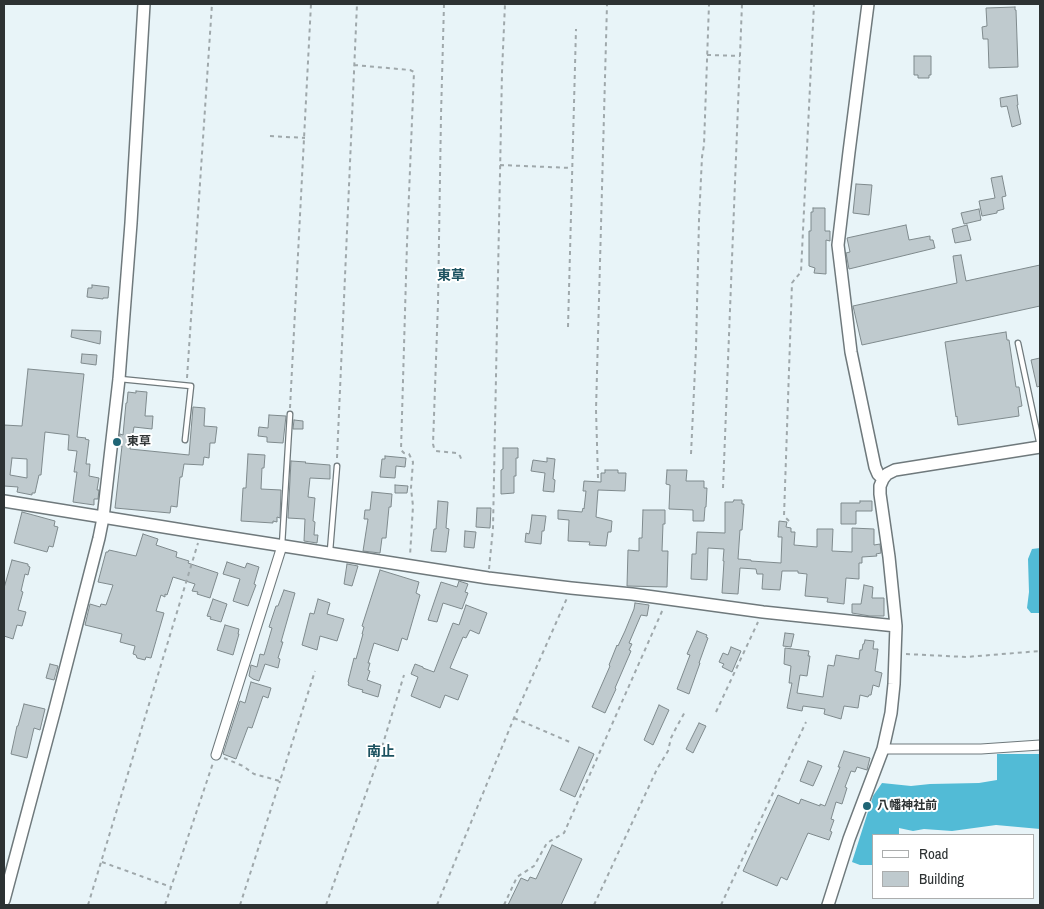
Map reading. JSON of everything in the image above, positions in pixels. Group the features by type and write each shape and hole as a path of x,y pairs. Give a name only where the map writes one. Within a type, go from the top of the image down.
{"street":[{"path":"4,900 103,518 119,379 131,223 144,4"},
{"path":"868,4 848,152 838,245 851,352 875,467 883,479"},
{"path":"828,905 849,839 882,749 891,714 896,653 896,626 880,494 880,486 883,479 887,474 895,470 1040,446"},
{"path":"4,501 201,534 488,578 632,594 762,612 896,626"},
{"path":"216,755 282,546"},
{"path":"882,749 981,750 1040,745"}],"lane":[{"path":"1018,343 1040,446"},
{"path":"119,379 191,386 185,440"},
{"path":"282,546 290,414"},
{"path":"330,554 337,466"}],"path":[{"path":"187,385 212,4"},
{"path":"290,414 312,4"},
{"path":"337,466 357,4"},
{"path":"444,4 439,294 433,444 436,451 458,453 462,461"},
{"path":"488,578 493,528 505,4"},
{"path":"598,478 596,410 607,4"},
{"path":"691,454 709,4"},
{"path":"722,488 742,4"},
{"path":"789,521 784,516 792,283 801,272 814,4"},
{"path":"568,327 576,29"},
{"path":"707,55 740,56"},
{"path":"354,65 410,70 414,72 401,450 409,454 413,462 411,488 414,506 410,566"},
{"path":"270,136 305,138"},
{"path":"500,165 572,168"},
{"path":"88,905 201,534"},
{"path":"437,905 514,718 571,588"},
{"path":"504,905 517,877 534,866 547,843 564,834 668,599"},
{"path":"716,712 762,612"},
{"path":"896,653 966,657 1040,650"},
{"path":"240,905 315,671"},
{"path":"326,905 378,760 404,675"},
{"path":"594,905 657,769 668,750 671,738 686,710"},
{"path":"514,718 572,743"},
{"path":"721,905 806,722"},
{"path":"165,905 216,755 243,766 254,774 280,781"},
{"path":"102,862 171,887"}],"shaded area":[{"path":"1040,548 1040,613 1031,613 1027,608 1029,592 1028,559 1032,549"},
{"path":"997,754 1040,754 1040,829 996,825 952,831 924,829 913,831 899,828 899,834 872,834 872,865 860,865 852,862 873,796 882,783 911,786 979,783 997,780"}],"building":[{"path":"1015,7 1018,67 989,68 988,39 983,39 982,27 987,26 986,8"},
{"path":"914,56 931,56 931,75 929,75 929,78 918,78 918,75 914,75"},
{"path":"1017,95 1021,124 1012,127 1007,106 1001,107 1000,98"},
{"path":"1002,176 1006,196 1002,197 1004,209 997,211 997,213 982,216 979,201 995,198 991,178"},
{"path":"856,184 872,185 869,215 853,213"},
{"path":"813,208 825,208 825,231 830,231 830,241 826,240 826,274 814,273 815,268 809,266 809,231 811,231 811,212 813,212"},
{"path":"979,209 981,220 964,224 961,213"},
{"path":"906,225 909,240 930,236 930,240 933,240 935,248 849,269 846,253 850,252 847,238"},
{"path":"967,225 971,240 955,243 952,229"},
{"path":"961,255 966,281 1040,265 1040,306 862,345 853,306 957,283 953,256"},
{"path":"92,285 109,287 108,298 87,297 88,288 92,288"},
{"path":"72,330 101,331 100,344 71,337"},
{"path":"1006,332 1007,340 1009,340 1016,387 1019,387 1022,406 1018,407 1019,416 958,425 945,342"},
{"path":"82,354 97,355 96,365 81,363"},
{"path":"1040,358 1040,386 1037,387 1031,360"},
{"path":"28,369 84,374 77,437 89,440 86,464 90,464 89,476 99,478 98,499 94,499 94,505 73,502 77,472 74,472 77,451 68,450 69,435 45,432 41,475 39,475 35,493 32,493 32,495 17,492 18,487 4,486 4,425 22,426","holes":["12,458 27,459 27,478 10,475"]},
{"path":"136,391 147,392 145,416 153,416 152,429 134,427 130,449 189,455 193,407 205,408 204,426 217,427 215,443 210,443 209,458 204,457 203,465 184,464 182,477 180,477 177,507 171,506 170,513 115,508 122,446 119,446 120,434 123,435 128,392 136,393"},
{"path":"269,415 286,416 283,443 267,442 267,437 258,436 259,427 268,428"},
{"path":"294,420 303,421 303,429 293,429"},
{"path":"503,448 518,448 516,476 514,476 514,493 501,494"},
{"path":"248,454 265,455 261,489 281,490 280,518 277,517 277,522 241,521 243,488 246,488"},
{"path":"385,456 406,458 405,467 396,466 395,478 380,477 382,459 385,459"},
{"path":"547,458 555,459 554,492 543,491 545,473 531,471 533,460 547,462"},
{"path":"291,461 330,465 330,479 310,478 308,497 315,498 313,521 315,522 314,535 318,535 317,543 304,541 305,519 288,518"},
{"path":"605,470 618,470 618,473 626,473 625,491 598,490 596,517 612,521 611,532 608,532 606,546 589,545 590,542 568,541 569,520 558,519 558,510 582,512 586,491 583,491 584,481 601,482 601,473 605,473"},
{"path":"667,470 687,470 686,481 704,481 704,488 707,488 704,521 693,521 693,510 669,509 670,485 666,484"},
{"path":"395,485 408,486 407,493 395,493"},
{"path":"372,492 392,494 386,538 382,538 380,553 363,551 368,519 364,519 365,510 370,510"},
{"path":"734,500 742,500 742,504 744,504 738,559 781,563 782,537 778,537 779,521 787,522 786,527 791,528 791,532 795,532 794,545 817,547 817,529 833,529 832,551 852,552 852,528 874,529 874,545 880,544 881,553 876,554 877,556 862,557 862,563 859,563 859,579 846,578 844,604 827,602 828,598 805,596 807,574 798,573 798,571 782,571 780,590 762,589 763,574 757,574 756,569 740,568 738,594 722,593 724,549 708,548 707,580 691,579 692,554 696,554 697,532 725,533 725,502 733,502"},
{"path":"438,501 448,502 446,528 449,529 446,552 431,551 434,529 436,529"},
{"path":"860,501 872,501 872,511 856,511 856,524 841,524 841,503 860,503"},
{"path":"477,508 491,508 490,528 476,527"},
{"path":"643,510 665,510 662,551 668,551 667,587 627,586 628,550 639,551 639,538 642,538"},
{"path":"22,512 55,521 54,526 58,527 53,547 49,546 47,552 14,543"},
{"path":"532,515 546,516 541,544 525,542 526,533 529,534"},
{"path":"465,531 476,532 474,548 464,547"},
{"path":"143,534 158,539 156,545 177,552 176,557 218,573 210,598 192,591 195,584 173,577 167,595 165,594 165,597 161,595 156,611 164,613 151,658 146,657 145,660 137,658 133,654 135,646 120,642 122,634 85,625 90,604 100,607 101,604 106,605 113,585 98,582 106,552 109,550 136,556"},
{"path":"12,560 28,564 30,567 28,575 25,574 18,610 26,612 22,626 17,625 13,639 4,636 4,588"},
{"path":"227,562 245,568 247,563 259,567 254,584 256,585 248,606 233,601 240,579 223,574"},
{"path":"347,564 358,566 352,586 344,584"},
{"path":"380,570 419,582 416,593 420,595 407,640 402,638 398,651 374,643 368,663 370,663 368,670 370,671 367,680 381,685 378,697 348,685 348,682 363,634 364,627 362,626"},
{"path":"459,581 468,584 465,592 468,593 462,609 443,603 437,622 428,620 441,582 457,587"},
{"path":"864,585 873,587 872,598 884,598 884,616 852,613 852,604 861,604"},
{"path":"284,590 295,593 281,642 283,642 278,658 280,659 278,668 265,664 259,681 249,676 251,665 257,667 260,654 264,655 272,628 269,627"},
{"path":"213,599 227,604 221,622 210,619 211,617 207,616"},
{"path":"318,599 330,603 327,614 344,619 337,641 320,636 317,650 302,645 310,613 314,614"},
{"path":"635,603 649,605 647,616 641,615 629,643 632,644 629,650 631,651 605,713 592,707"},
{"path":"466,605 487,613 479,634 470,630 466,638 463,637 450,668 468,675 458,700 445,695 440,708 411,696 418,677 411,674 415,664 434,672 453,623 459,625"},
{"path":"225,625 239,629 233,655 217,650"},
{"path":"697,631 707,635 706,637 708,638 689,694 677,689 690,655 687,654"},
{"path":"785,633 794,634 791,647 783,646"},
{"path":"865,640 874,641 873,649 878,649 875,671 882,673 879,687 873,685 871,695 868,697 860,695 858,708 844,706 841,719 824,714 825,709 803,706 802,711 787,708 792,683 789,683 791,666 784,664 785,648 809,651 807,676 800,675 797,693 823,697 828,665 834,666 836,655 859,659 860,650 862,650"},
{"path":"731,647 741,651 732,672 722,667 724,664 719,662 723,653 728,655"},
{"path":"50,664 58,666 54,680 46,678"},
{"path":"251,682 271,688 268,698 263,696 252,728 248,727 236,759 223,754 240,701 245,703"},
{"path":"24,704 45,709 40,730 34,728 27,758 11,754"},
{"path":"659,705 669,710 653,745 644,740"},
{"path":"699,723 706,726 693,753 686,749"},
{"path":"579,747 594,754 575,797 560,790"},
{"path":"844,751 870,758 867,770 857,767 855,772 851,771 845,787 847,788 842,804 836,802 831,819 834,820 829,840 808,833 787,880 781,877 777,886 743,871 778,795 799,804 801,799 825,806"},
{"path":"808,761 822,766 813,786 800,781"},
{"path":"552,845 582,859 561,905 508,905 521,878 528,881 530,877 536,879"}],"place":[{"name":"東草","path":"117,442"},
{"name":"八幡神社前","path":"867,806"}],"district":[{"name":"東草","path":"451,276"},
{"name":"南止","path":"381,752"}]}
